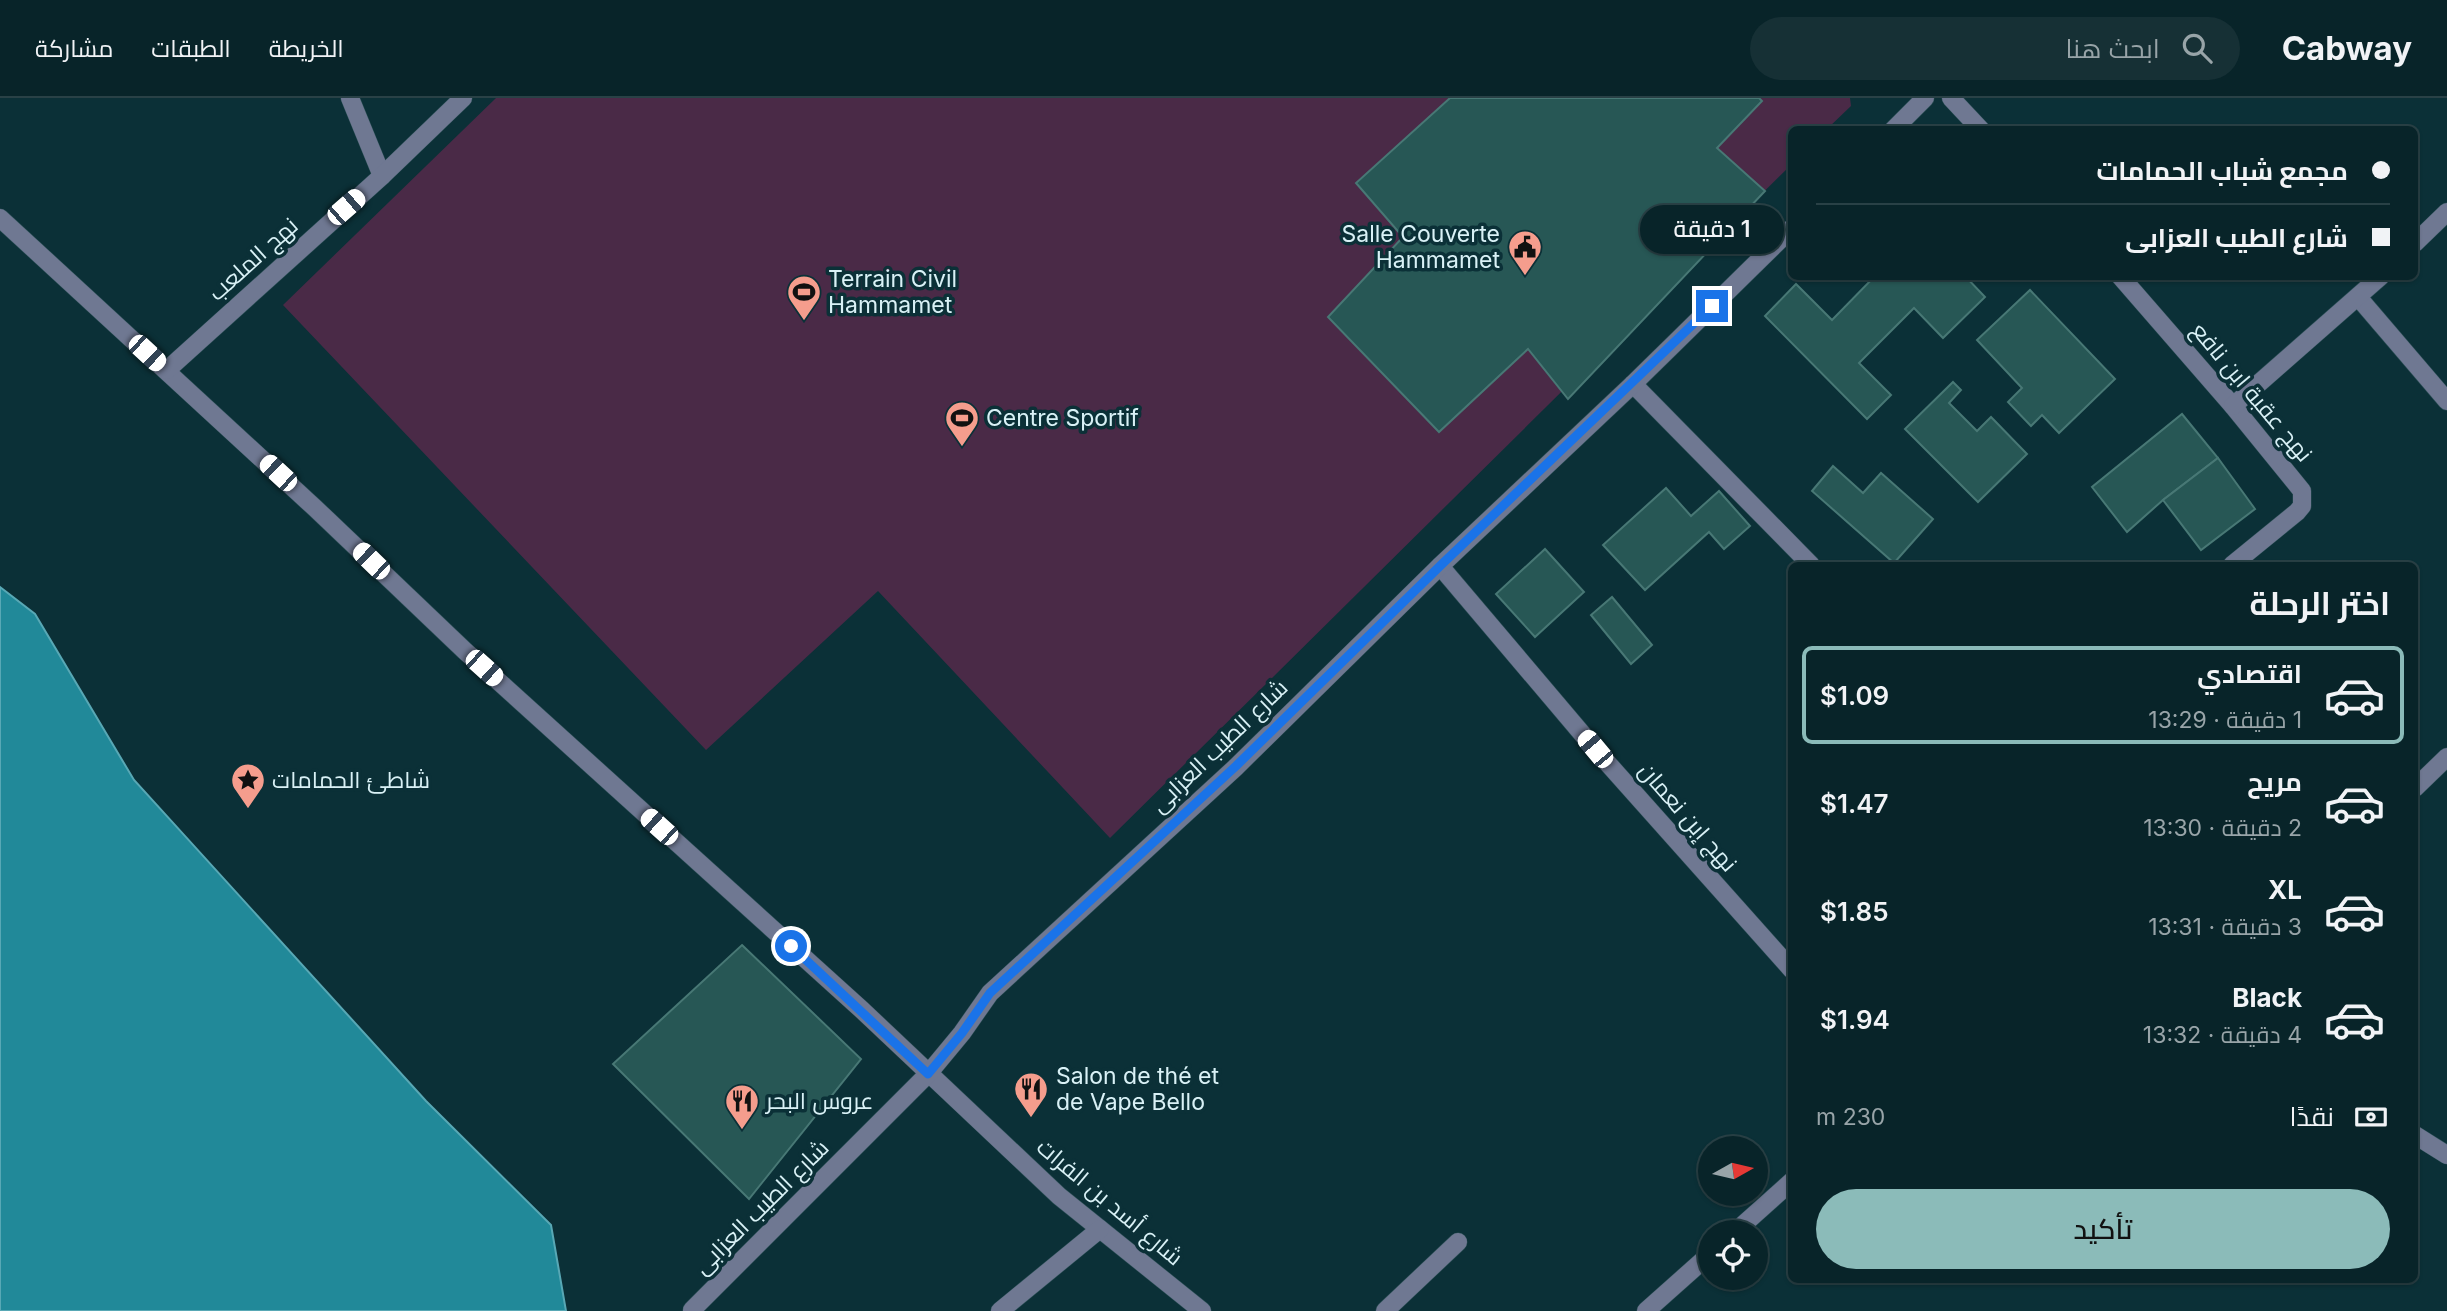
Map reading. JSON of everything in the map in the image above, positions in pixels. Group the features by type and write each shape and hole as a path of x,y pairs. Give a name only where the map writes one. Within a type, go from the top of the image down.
{"street":[{"path":"350,98 382,176"},
{"name":"نهج الملعب","path":"167,370 382,176 463,98"},
{"path":"1951,98 1977,126"},
{"path":"1897,126 1923,99"},
{"path":"2418,240 2447,212"},
{"name":"شارع أسد بن الفرات","path":"0,218 167,370 465,651 833,984 1059,1196 1202,1311"},
{"name":"شارع الطيب العزابى","path":"692,1310 928,1074 990,993 1236,766 1788,232"},
{"name":"نهج عقبة ابن نافع","path":"2123,280 2233,406 2299,486 2304,497 2297,512 2236,562"},
{"path":"2233,406 2377,280"},
{"path":"2358,297 2447,401"},
{"path":"1633,384 1808,562"},
{"name":"نهج إبن نعمان","path":"1440,566 1604,759 1788,966"},
{"path":"2418,785 2447,757"},
{"path":"2418,1137 2433,1149 2447,1155"},
{"path":"1748,1220 1788,1185"},
{"path":"1000,1311 1100,1229"},
{"path":"1385,1311 1458,1242"},
{"path":"1646,1311 1698,1265"}],"shaded area":[{"name":"Centre Sportif","path":"496,98 1850,98 1851,106 1830,126 1788,126 1788,168 1110,838 878,591 706,750 283,305"}],"water":[{"path":"0,587 35,614 134,780 426,1101 551,1225 566,1311 0,1311"}],"building":[{"name":"Salle Couverte Hammamet","path":"1450,98 1759,98 1762,101 1717,148 1765,191 1568,399 1528,349 1439,432 1328,317 1403,237 1356,183"},
{"path":"1871,280 1969,280 1985,297 1943,338 1914,308 1859,363 1891,395 1867,419 1765,316 1796,284 1832,320"},
{"path":"2030,290 2115,379 2059,433 2042,415 2031,426 2008,402 2022,388 1977,340"},
{"path":"1953,382 1961,390 1949,403 1977,431 1991,417 2027,454 1978,502 1905,429"},
{"path":"2182,414 2218,458 2163,500 2127,532 2092,487"},
{"path":"2218,458 2255,509 2201,550 2163,500"},
{"path":"1833,466 1863,493 1881,473 1933,519 1893,562 1812,491"},
{"path":"1666,488 1691,516 1719,491 1750,526 1724,549 1709,532 1645,590 1603,545"},
{"path":"1545,549 1584,592 1535,637 1496,594"},
{"path":"1612,597 1652,645 1631,664 1591,615"},
{"name":"عروس البحر","path":"742,945 861,1059 749,1199 613,1064"}],"place":[{"name":"Salle Couverte Hammamet","path":"1525,277"},
{"name":"Terrain Civil Hammamet","path":"804,322"},
{"name":"Centre Sportif","path":"962,448"},
{"name":"شاطئ الحمامات","path":"248,810"},
{"name":"Salon de thé et de Vape Bello","path":"1031,1119"},
{"name":"عروس البحر","path":"742,1131"}],"route":[{"path":"791,946 928,1074 990,993 1236,766 1712,306"}]}
